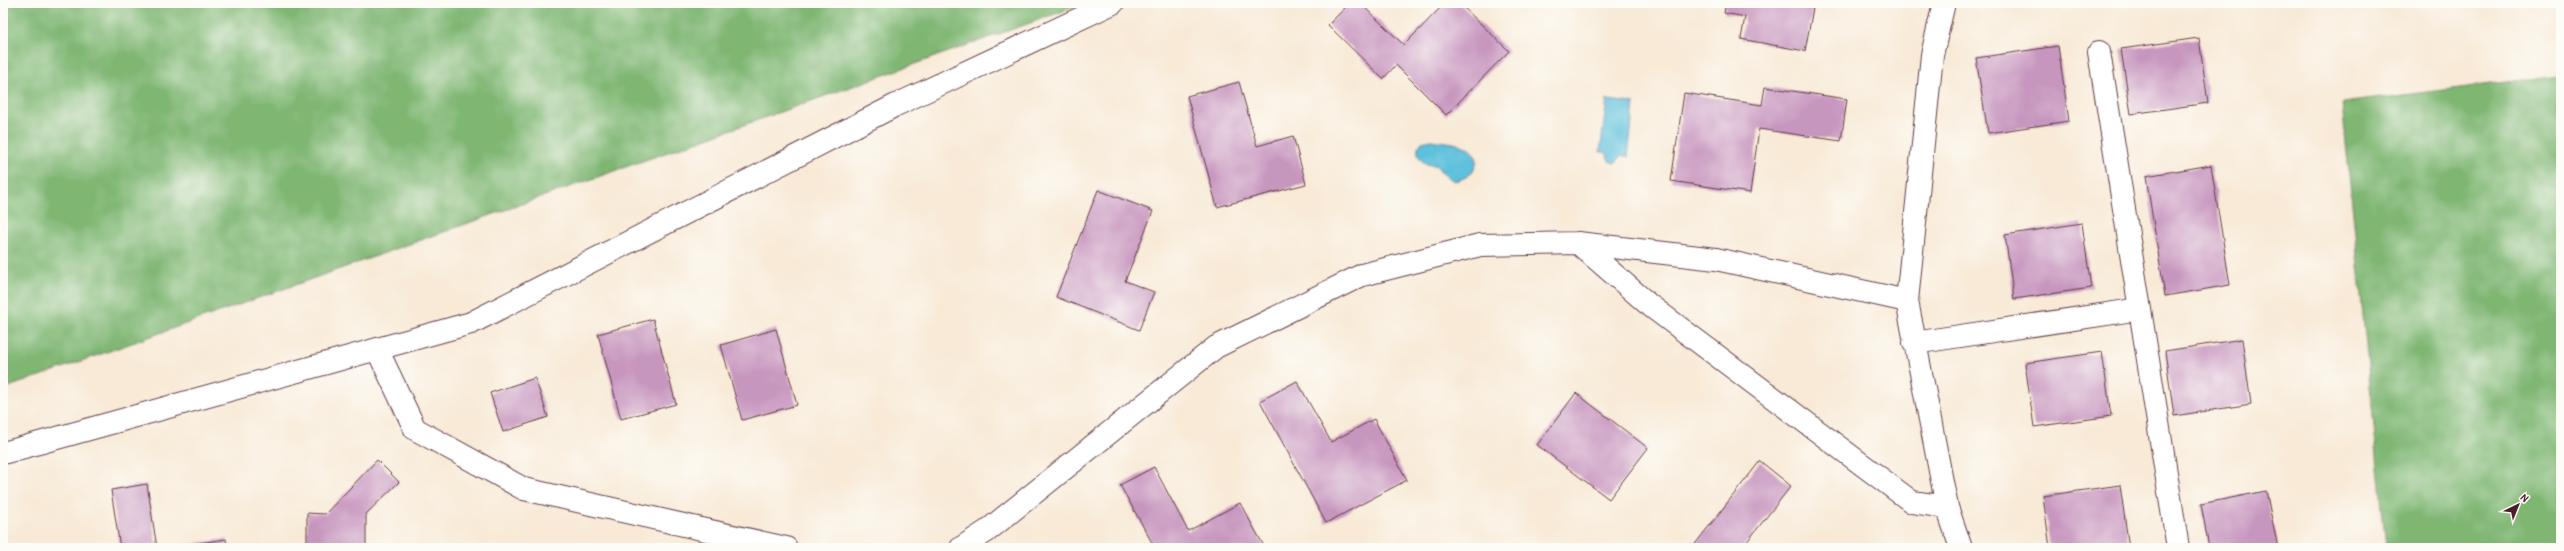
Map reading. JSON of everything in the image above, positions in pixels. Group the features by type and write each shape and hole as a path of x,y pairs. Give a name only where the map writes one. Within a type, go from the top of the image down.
{"street":[{"path":"3,453 471,323 896,104 1112,3"},
{"path":"1944,3 1932,55 1907,301 1947,507 1961,548"},
{"path":"2099,52 2178,548"},
{"path":"961,548 987,531 1223,344 1362,275 1480,245 1578,243 1716,259 1907,301"},
{"path":"1578,243 1648,304 1912,502 1947,507"},
{"path":"1914,343 2140,309"},
{"path":"377,349 415,429 524,489 786,548"}],"green space":[{"path":"3,3 1086,3 3,389"},
{"path":"2561,75 2561,548 2386,548 2342,103"}],"water":[{"path":"1607,100 1634,103 1628,157 1622,156 1615,163 1609,161 1606,152 1600,152"},
{"path":"1431,140 1458,144 1470,149 1477,160 1472,172 1462,179 1454,181 1443,174 1436,165 1428,164 1422,161 1418,155 1418,147 1422,142"}],"building":[{"path":"1350,3 1360,3 1404,45 1445,3 1459,3 1509,51 1446,115 1396,65 1383,79 1328,25"},
{"path":"1726,3 1814,3 1805,51 1741,39 1745,17 1724,13"},
{"path":"2199,38 2208,103 2131,114 2121,49"},
{"path":"2058,46 2069,121 1988,133 1976,58"},
{"path":"1239,82 1257,146 1293,136 1306,184 1217,207 1187,96"},
{"path":"1765,87 1847,99 1841,141 1759,129 1750,193 1671,181 1684,93 1762,105"},
{"path":"2211,165 2230,285 2165,296 2146,176"},
{"path":"1098,190 1153,211 1125,281 1154,292 1139,330 1056,297"},
{"path":"2082,223 2091,288 2014,299 2005,235"},
{"path":"653,319 676,404 621,419 598,334"},
{"path":"776,329 797,405 742,420 721,345"},
{"path":"2242,339 2251,404 2174,416 2165,351"},
{"path":"2102,352 2111,416 2034,427 2025,363"},
{"path":"535,378 548,417 503,432 490,393"},
{"path":"1297,381 1331,442 1374,419 1407,480 1326,523 1260,401"},
{"path":"1576,393 1648,448 1609,499 1537,445"},
{"path":"377,460 399,482 366,514 366,548 307,548 307,513 325,514"},
{"path":"1760,461 1791,486 1742,548 1692,548"},
{"path":"1154,467 1188,531 1240,503 1265,548 1155,548 1120,485"},
{"path":"147,484 157,548 120,548 111,490"},
{"path":"2120,485 2129,548 2050,548 2043,496"},
{"path":"2266,491 2278,548 2209,548 2201,504"},
{"path":"226,539 227,548 172,548 172,547"}]}
